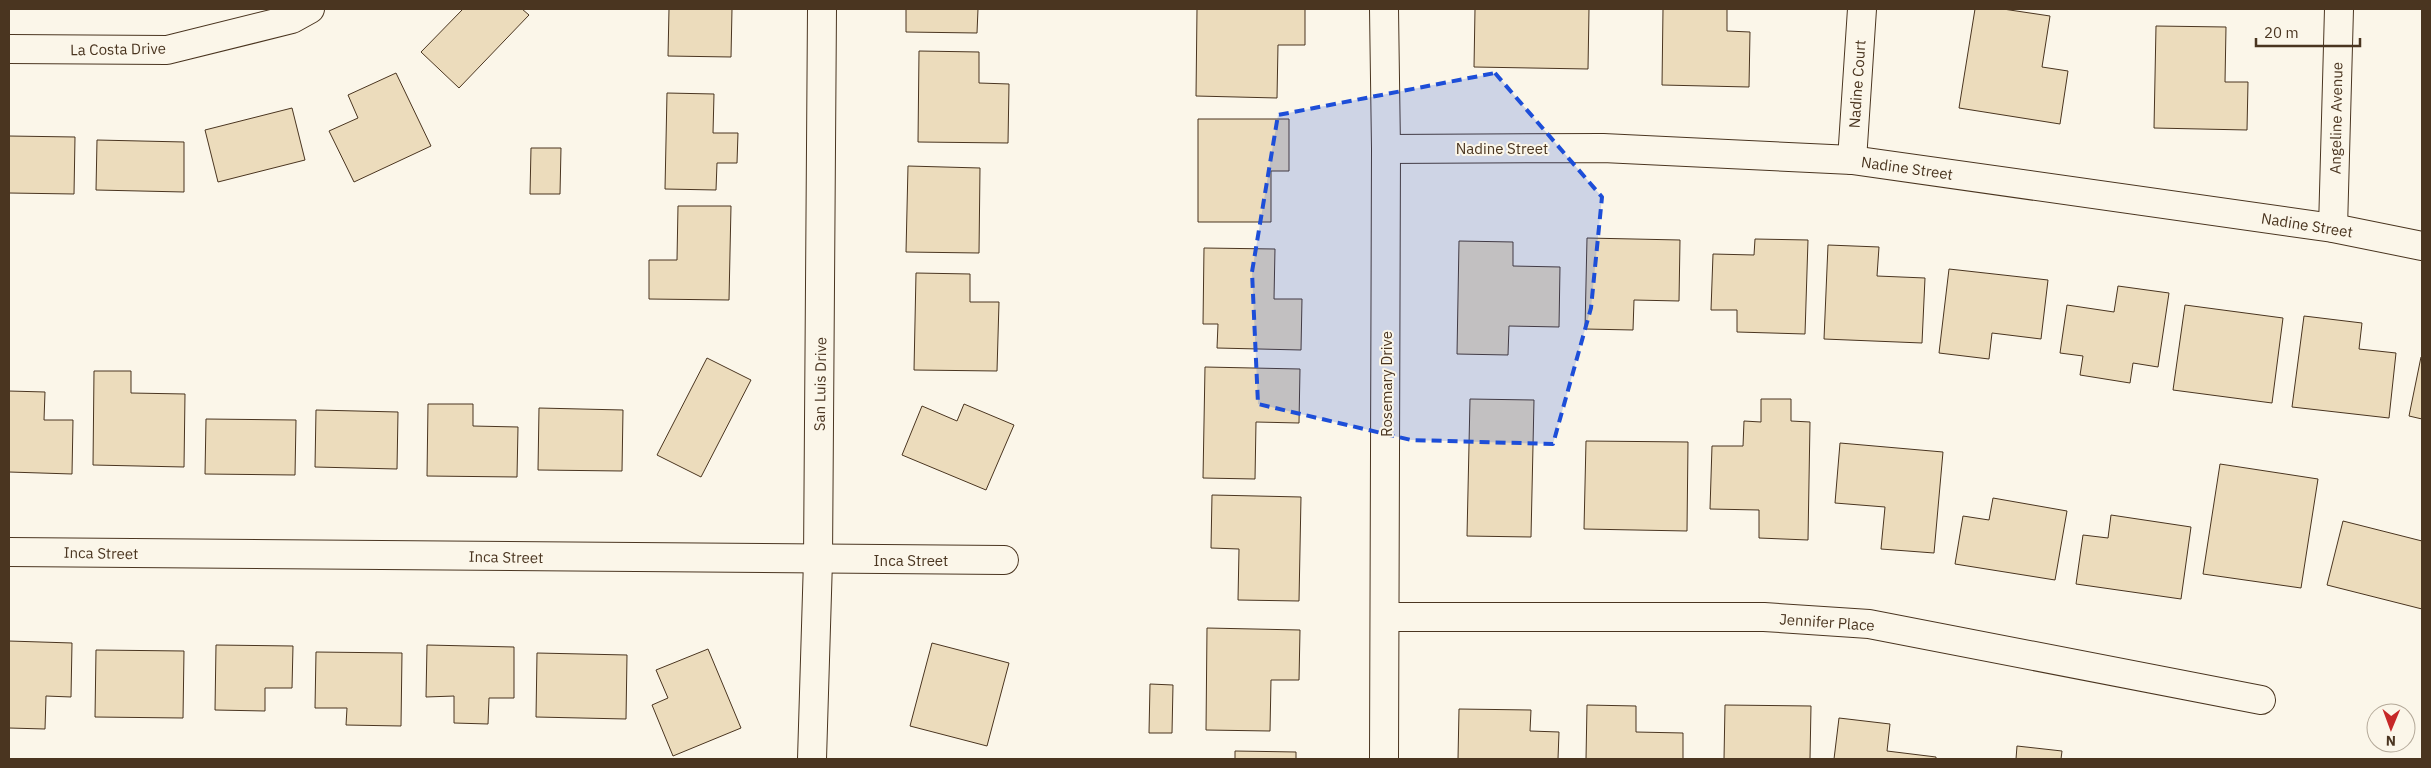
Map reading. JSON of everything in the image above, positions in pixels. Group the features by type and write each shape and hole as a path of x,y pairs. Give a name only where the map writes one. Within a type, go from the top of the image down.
{"street":[{"name":"La Costa Drive","path":"9,49 167,50 292,19 310,9"},
{"name":"San Luis Drive","path":"812,759 818,560 822,9"},
{"name":"Rosemary Drive","path":"1384,9 1386,149 1386,617 1384,759"},
{"name":"Nadine Court","path":"1852,160 1862,9"},
{"name":"Angeline Avenue","path":"2333,228 2339,9"},
{"name":"Nadine Street","path":"1386,149 1603,148 1852,160 2333,228 2422,246"},
{"name":"Inca Street","path":"9,552 1004,560"},
{"name":"Jennifer Place","path":"1386,617 1764,617 1869,624 2261,700"}],"highlighted area":[{"path":"1495,73 1602,197 1591,308 1553,444 1411,440 1258,404 1252,272 1278,115"}],"building":[{"path":"463,9 522,9 529,15 459,88 421,52"},
{"path":"669,9 732,9 731,57 668,56"},
{"path":"906,9 978,9 977,33 906,32"},
{"path":"1197,9 1305,9 1305,45 1278,45 1277,98 1196,96"},
{"path":"1475,9 1589,9 1588,69 1474,67"},
{"path":"1663,9 1727,9 1727,31 1750,32 1749,87 1662,85"},
{"path":"1975,9 2003,9 2050,16 2042,67 2068,71 2060,124 1959,108"},
{"path":"2156,26 2226,27 2225,82 2248,82 2247,130 2154,128"},
{"path":"919,51 979,52 979,83 1009,84 1008,143 918,142"},
{"path":"396,73 431,146 354,182 329,131 358,118 348,95"},
{"path":"667,93 714,94 713,133 738,133 737,163 717,163 716,190 665,189"},
{"path":"292,108 305,160 218,182 205,130"},
{"path":"1198,119 1289,119 1289,171 1271,171 1271,222 1198,222"},
{"path":"9,136 75,137 74,194 9,193"},
{"path":"97,140 184,142 184,192 96,190"},
{"path":"531,148 561,148 560,194 530,194"},
{"path":"908,166 980,168 979,253 906,252"},
{"path":"678,206 731,206 729,300 649,299 649,260 677,260"},
{"path":"1587,238 1680,240 1679,301 1634,300 1633,330 1585,329"},
{"path":"1755,239 1808,240 1805,334 1737,332 1737,310 1711,310 1713,254 1754,255"},
{"path":"1459,241 1513,242 1513,266 1560,267 1559,327 1509,326 1508,355 1457,354"},
{"path":"1828,245 1879,247 1877,276 1925,278 1922,343 1824,339"},
{"path":"1204,248 1275,249 1274,299 1302,299 1301,350 1217,348 1218,324 1203,324"},
{"path":"1949,269 2048,280 2041,339 1992,333 1989,359 1939,353"},
{"path":"916,273 970,274 970,302 999,302 997,371 914,370"},
{"path":"2118,286 2169,293 2158,367 2133,363 2130,383 2080,375 2083,356 2060,353 2067,305 2114,312"},
{"path":"2185,305 2283,318 2272,403 2173,390"},
{"path":"2304,316 2362,323 2359,349 2396,353 2389,418 2292,407"},
{"path":"2422,357 2422,419 2409,416"},
{"path":"707,358 751,380 701,477 657,455"},
{"path":"1205,367 1300,369 1299,423 1256,422 1255,479 1203,478"},
{"path":"94,371 131,371 131,393 185,394 184,467 93,465"},
{"path":"9,391 45,392 44,420 73,420 72,474 9,472"},
{"path":"1470,399 1534,400 1531,537 1467,536"},
{"path":"1761,399 1791,399 1791,421 1810,422 1808,540 1759,538 1759,510 1710,509 1712,446 1743,446 1744,421 1761,422"},
{"path":"428,404 473,404 473,426 518,427 517,477 427,476"},
{"path":"964,404 1014,425 986,490 902,455 922,406 957,421"},
{"path":"539,408 623,410 622,471 538,470"},
{"path":"316,410 398,412 397,469 315,467"},
{"path":"206,419 296,420 295,475 205,474"},
{"path":"1586,441 1688,442 1687,531 1584,529"},
{"path":"1840,443 1943,452 1934,553 1881,549 1885,507 1835,503"},
{"path":"2220,464 2318,479 2301,588 2203,574"},
{"path":"1212,495 1301,497 1299,601 1238,600 1239,549 1211,548"},
{"path":"1993,498 2067,511 2055,580 1955,564 1963,516 1989,520"},
{"path":"2111,515 2191,527 2181,599 2076,584 2083,535 2108,538"},
{"path":"2343,521 2422,541 2422,609 2327,585"},
{"path":"1207,628 1300,630 1299,680 1271,680 1270,731 1206,730"},
{"path":"9,641 72,643 71,697 46,696 45,729 9,728"},
{"path":"932,643 1009,663 987,746 910,726"},
{"path":"216,645 293,646 292,688 265,688 265,711 215,710"},
{"path":"427,645 514,647 514,698 489,698 488,724 454,723 454,696 426,697"},
{"path":"708,649 741,728 673,756 652,705 668,698 656,670"},
{"path":"96,650 184,651 183,718 95,717"},
{"path":"316,652 402,653 401,726 346,725 347,708 315,708"},
{"path":"537,653 627,655 626,719 536,717"},
{"path":"1150,684 1173,685 1172,733 1149,733"},
{"path":"1587,705 1636,706 1636,732 1683,733 1683,759 1586,759"},
{"path":"1725,705 1811,706 1810,759 1724,759"},
{"path":"1459,709 1531,710 1530,731 1559,732 1558,759 1458,759"},
{"path":"1839,718 1890,724 1887,751 1936,757 1936,759 1834,759"},
{"path":"2017,746 2062,751 2061,759 2016,759"},
{"path":"1235,751 1296,752 1296,759 1235,759"}]}
